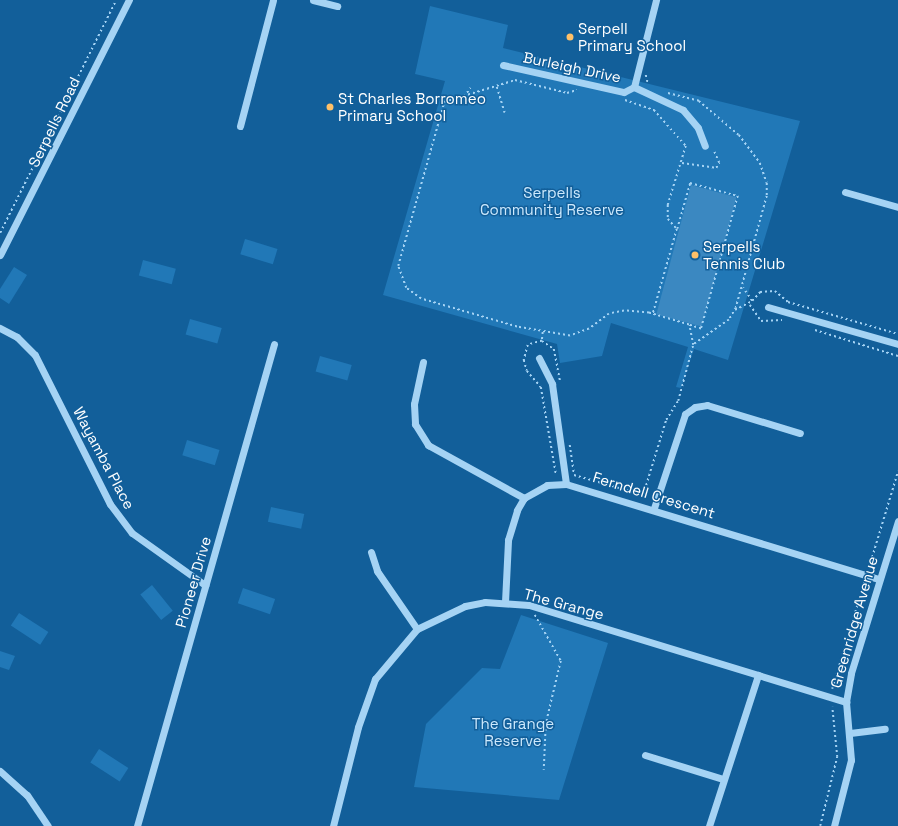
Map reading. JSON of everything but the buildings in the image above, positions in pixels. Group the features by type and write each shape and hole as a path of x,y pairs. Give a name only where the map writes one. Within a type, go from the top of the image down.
{"street":[{"name":"Serpells Road","path":"1,251 129,0"},
{"path":"240,126 273,0"},
{"path":"313,0 337,6"},
{"name":"Burleigh Drive","path":"504,65 624,92 634,87 656,0"},
{"name":"Burleigh Drive","path":"634,87 684,110 698,128 705,146"},
{"path":"845,192 898,207"},
{"path":"768,306 898,344"},
{"name":"Wayamba Place","path":"0,328 17,337 35,354 110,504 132,533 205,585"},
{"name":"Pioneer Drive","path":"138,826 274,344"},
{"path":"540,358 552,384 566,484"},
{"path":"424,362 414,404 415,424 428,445 524,498 511,523 508,540 505,602"},
{"path":"654,508 684,414 695,406 707,405 800,433"},
{"name":"Ferndell Crescent","path":"524,498 547,485 566,484 654,508 879,579"},
{"name":"Greenridge Avenue","path":"834,826 848,778 850,733 846,702 851,673 898,521"},
{"path":"372,552 377,571 416,629"},
{"name":"The Grange","path":"333,826 358,727 375,679 416,629 465,606 505,602 529,605 846,702"},
{"path":"709,826 758,675"},
{"path":"850,733 885,729"},
{"path":"645,755 724,779"},
{"path":"0,771 27,795 48,826"}],"path":[{"path":"0,232 116,0"},
{"path":"641,74 647,75 649,88"},
{"path":"580,89 567,93 515,80 497,87 444,102 398,266 406,288 434,304 471,315 570,336 589,329 609,314 653,314 701,329 738,196 690,183 653,314"},
{"path":"497,87 506,112"},
{"path":"464,96 470,88"},
{"path":"664,92 699,101 740,136 760,163 767,196 743,287 735,310 716,331 693,345"},
{"path":"618,99 654,110 686,146 668,205 668,219 677,229"},
{"path":"682,163 716,168 718,163 714,152"},
{"path":"743,287 752,301"},
{"path":"735,310 750,305 760,292 775,291 788,302 898,334"},
{"path":"750,305 761,321 784,320"},
{"path":"574,475 643,495 666,420 678,401 693,345 689,326"},
{"path":"812,329 898,356"},
{"path":"529,605 561,661 546,724 544,770"}],"green space":[{"name":"Serpells Community Reserve","path":"430,6 508,25 503,48 800,121 728,360 694,349 681,388 676,387 688,347 611,323 602,356 560,363 557,344 383,295 445,81 415,74"},
{"path":"245,239 278,249 273,264 240,254"},
{"path":"143,260 176,269 172,284 139,275"},
{"path":"14,267 27,275 9,304 0,298 0,289"},
{"path":"190,319 222,328 217,343 186,334"},
{"path":"320,356 352,365 347,380 316,371"},
{"path":"187,440 220,450 215,465 182,455"},
{"path":"271,507 304,514 301,529 268,522"},
{"path":"152,585 173,611 161,620 140,594"},
{"path":"243,588 275,599 270,614 238,603"},
{"path":"19,613 48,632 40,645 11,626"},
{"name":"The Grange Reserve","path":"521,615 608,643 559,800 414,787 426,724 482,668 500,669"},
{"path":"0,651 15,656 9,670 0,667"},
{"path":"99,749 128,768 120,781 90,762"}],"place":[{"name":"Serpell Primary School","path":"570,37"},
{"name":"St Charles Borromeo Primary School","path":"330,107"},
{"name":"Serpells Tennis Club","path":"695,255"}]}
